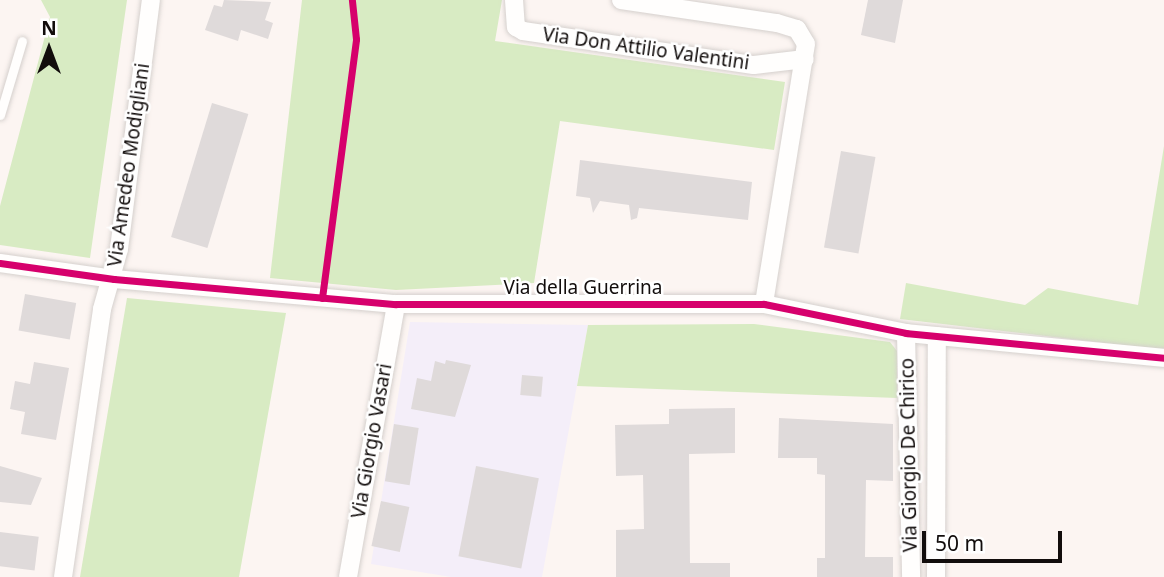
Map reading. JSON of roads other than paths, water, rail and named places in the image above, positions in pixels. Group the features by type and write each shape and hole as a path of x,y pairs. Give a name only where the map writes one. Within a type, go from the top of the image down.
{"street":[{"name":"Via Amedeo Modigliani","path":"63,577 102,309 114,279 151,0"},
{"name":"Via Don Attilio Valentini","path":"514,0 516,27 523,31 754,65 805,59"},
{"path":"621,0 797,29 806,44 764,304"},
{"name":"Via della Guerrina","path":"0,263 114,279 396,304 764,304 906,333 1164,358"},
{"name":"Via Giorgio Vasari","path":"348,577 396,304"},
{"name":"Via Giorgio De Chirico","path":"906,333 911,577"},
{"name":"Via Giorgio De Chirico","path":"936,577 937,336"}],"lane":[{"path":"0,115 22,41"}]}
